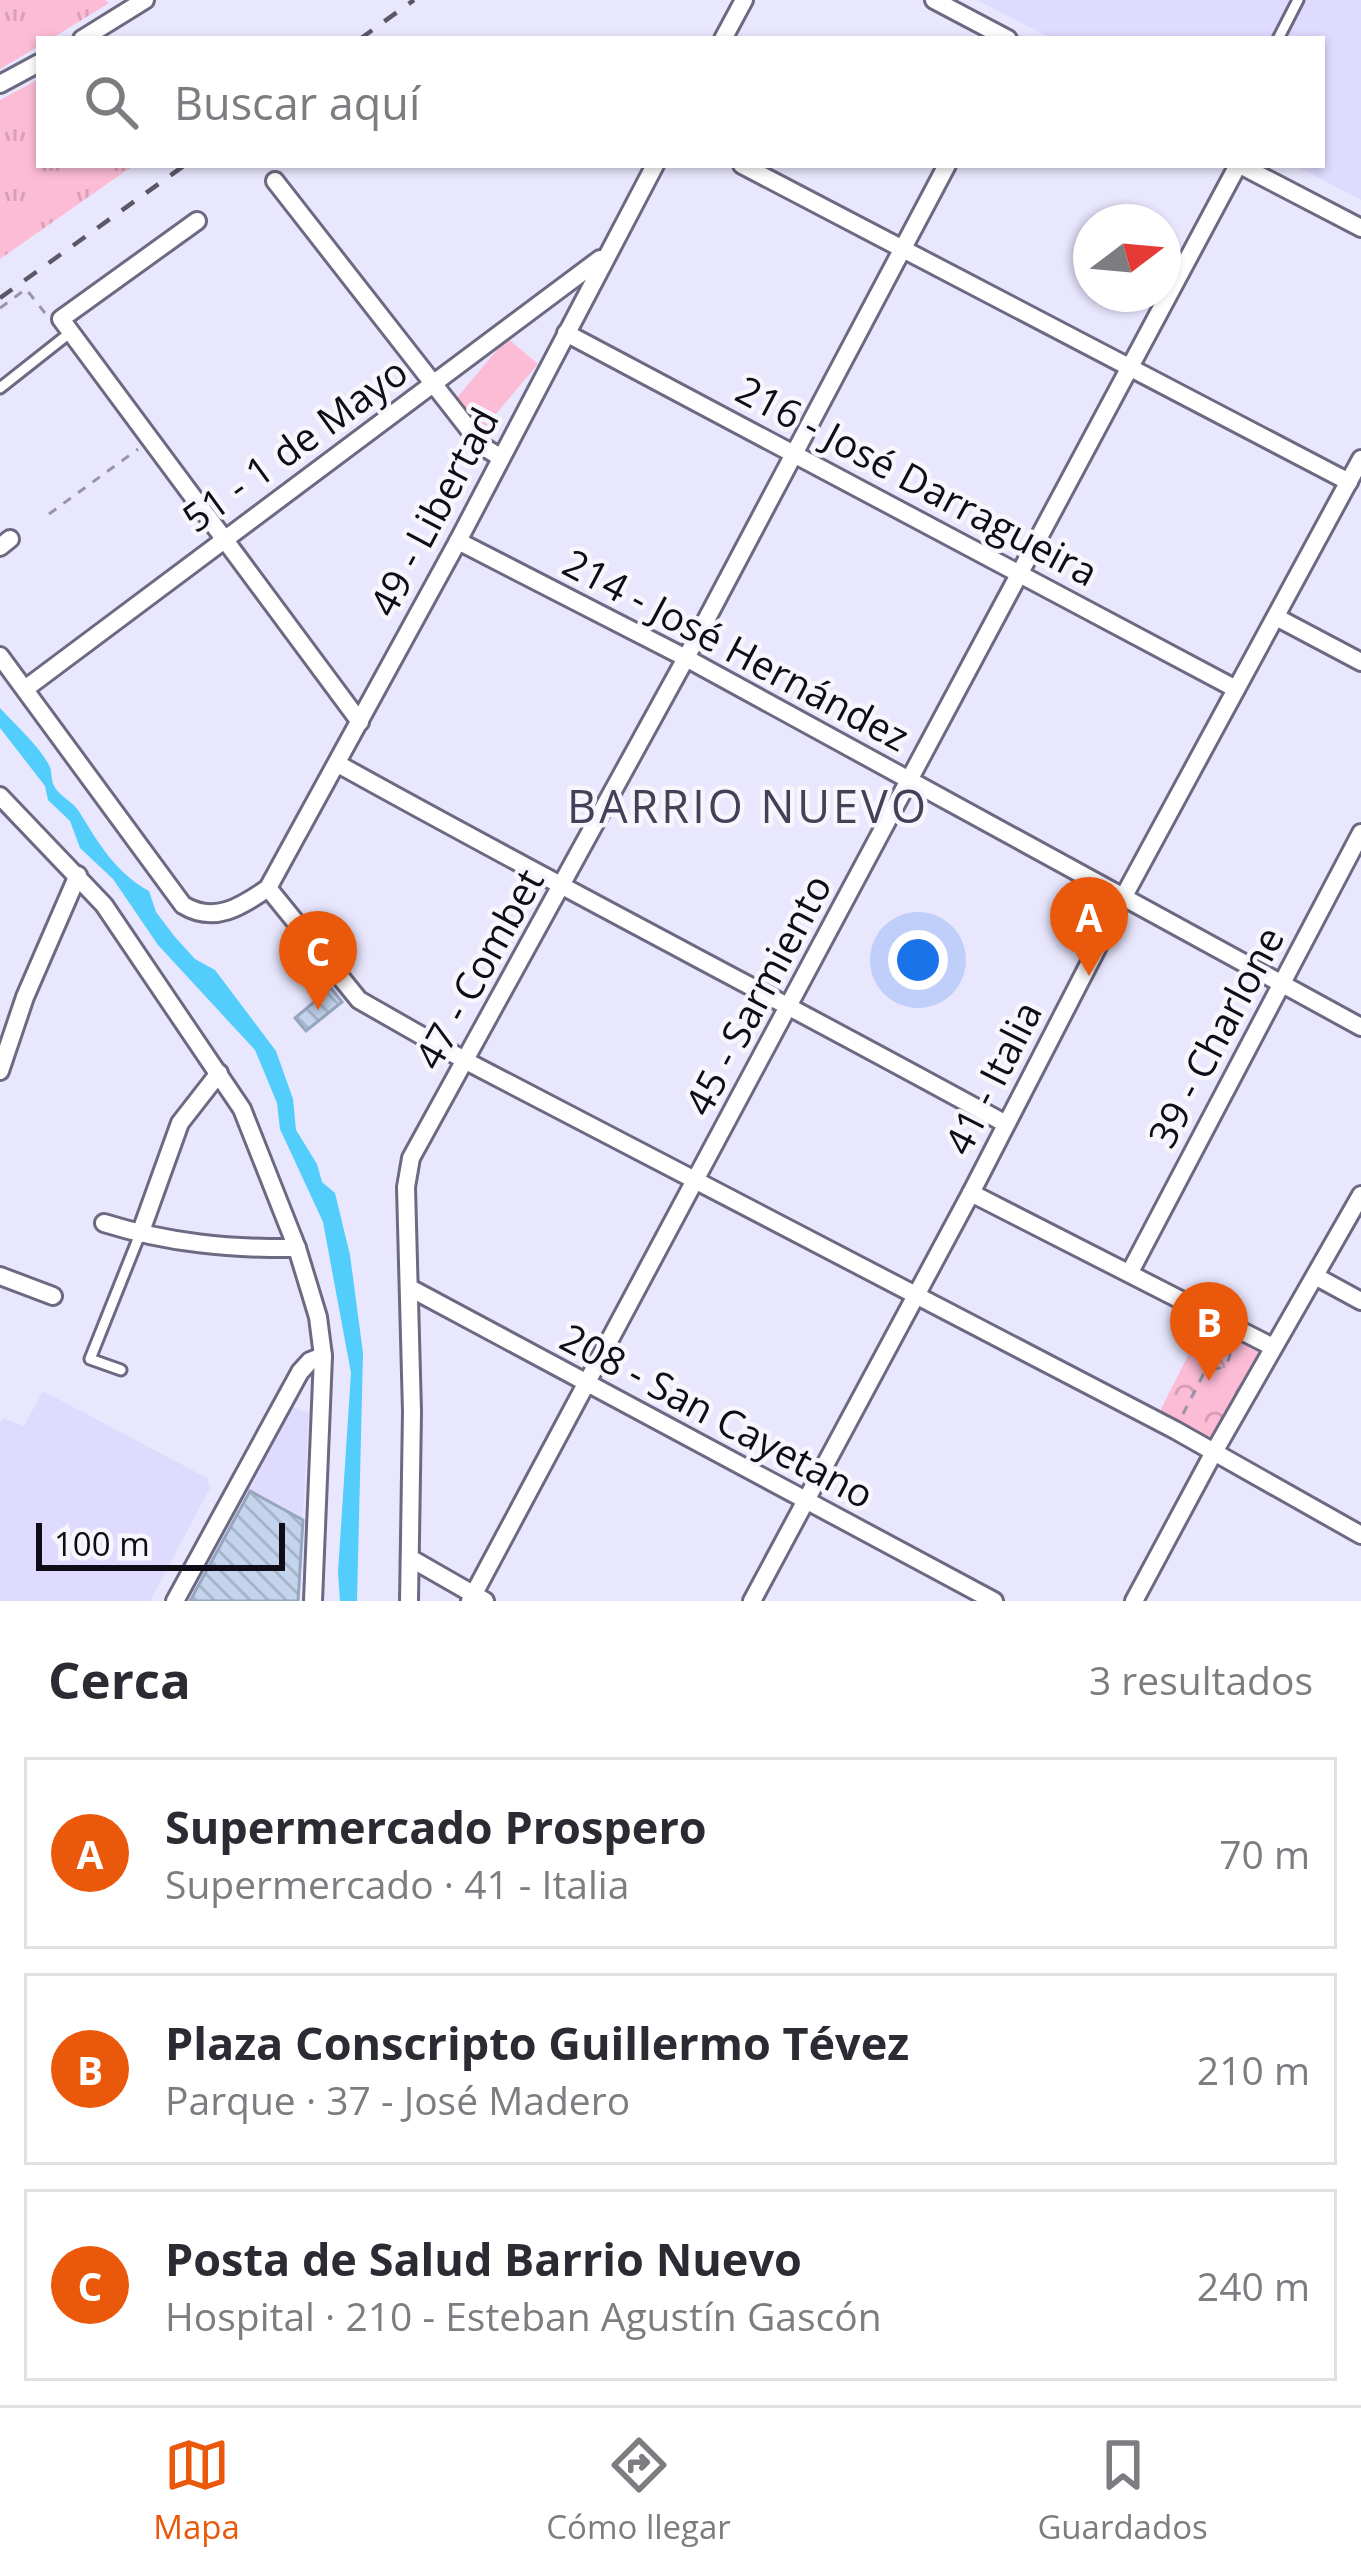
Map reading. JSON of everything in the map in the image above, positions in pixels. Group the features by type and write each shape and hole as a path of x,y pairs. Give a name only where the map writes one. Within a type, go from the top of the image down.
{"street":[{"path":"87,36 145,0"},
{"path":"725,36 744,0"},
{"path":"934,0 1002,36"},
{"path":"0,84 36,65"},
{"name":"49 - Libertad","path":"268,888 458,542 653,168"},
{"path":"748,168 1349,482"},
{"name":"47 - Combet","path":"409,1601 406,1172 945,168"},
{"name":"45 - Sarmiento","path":"476,1599 1237,168"},
{"path":"1245,168 1361,228"},
{"path":"275,181 482,446 500,457"},
{"path":"197,220 66,326 360,722"},
{"name":"51 - 1 de Mayo","path":"25,689 606,255"},
{"name":"216 - José Darragueira","path":"566,333 1236,689"},
{"name":"41 - Italia","path":"752,1601 1361,459"},
{"name":"214 - José Hernández","path":"458,542 686,658 1361,1027"},
{"path":"1276,617 1361,662"},
{"path":"0,656 184,905 199,914 219,914 268,888 359,1000 466,1061 1175,1430 1361,1535"},
{"path":"338,764 1006,1124"},
{"path":"1,799 78,874 219,1072 264,1159 318,1317 323,1356 313,1601"},
{"name":"39 - Charlone","path":"1130,1272 1361,833"},
{"path":"0,1071 25,997 78,874"},
{"path":"140,1234 180,1123 219,1072"},
{"path":"971,1193 1273,1347"},
{"path":"1134,1601 1361,1195"},
{"path":"104,1223 224,1249 297,1248"},
{"path":"0,1276 53,1296"},
{"path":"1315,1276 1361,1301"},
{"name":"208 - San Cayetano","path":"410,1288 994,1601"},
{"path":"175,1601 300,1372 310,1360 323,1356"},
{"path":"410,1558 476,1599"}],"lane":[{"path":"1280,36 1298,0"},
{"path":"0,388 66,326"},
{"path":"121,1370 90,1359 140,1234"}],"path":[{"path":"0,308 26,289 52,321 66,326"},
{"path":"49,514 149,441"},
{"path":"1214,1336 1224,1340 1230,1360 1217,1370 1206,1367 1199,1360 1201,1344 1214,1336"},
{"path":"1175,1430 1206,1367"}],"shaded area":[{"path":"977,0 1361,0 1361,200 1300,168 1325,168 1325,36 1046,36"},
{"path":"43,1391 207,1478 210,1488 150,1601 0,1601 0,1423 3,1418 24,1426"},
{"path":"293,1407 309,1413 298,1601 191,1601"}],"green space":[{"path":"0,0 109,3 56,36 36,36 36,48 0,69"},
{"path":"36,81 36,168 130,168 0,259 0,100"},
{"path":"507,338 538,364 485,427 455,400"},
{"path":"1205,1322 1262,1349 1209,1441 1159,1413"}],"water":[{"path":"0,708 40,751 56,790 77,809 109,857 149,891 156,912 175,937 195,959 215,970 276,1051 293,1099 296,1130 322,1182 335,1193 350,1255 363,1353 357,1601 340,1601 338,1572 351,1373 323,1222 280,1129 277,1103 255,1050 158,945 113,879 80,848 70,821 48,800 45,786 0,728"}],"building":[{"path":"331,988 342,1002 306,1031 295,1018"},
{"path":"250,1491 303,1520 298,1601 190,1601"}],"railway":[{"path":"364,36 414,0"},
{"path":"0,298 181,168"}],"place":[{"name":"Supermercado Prospero","path":"1089,976"},
{"name":"Posta de Salud Barrio Nuevo","path":"318,1010"},
{"name":"Plaza Conscripto Guillermo Tévez","path":"1209,1381"}],"district":[{"name":"BARRIO NUEVO","path":"748,807"}]}
